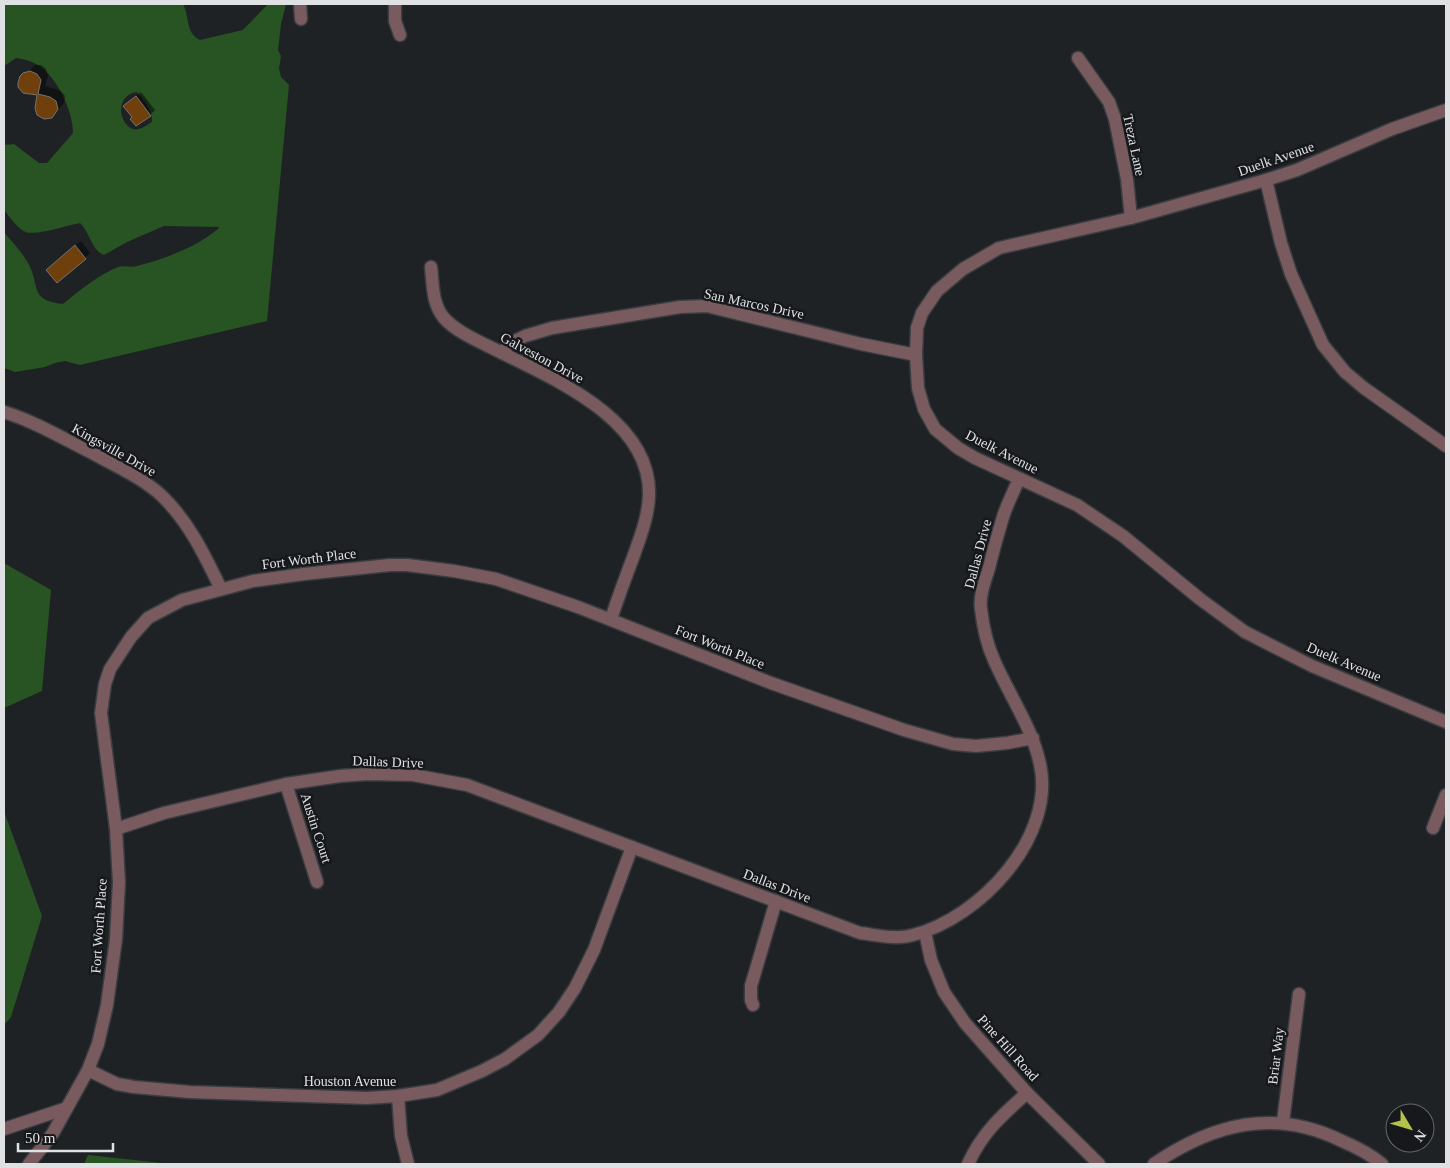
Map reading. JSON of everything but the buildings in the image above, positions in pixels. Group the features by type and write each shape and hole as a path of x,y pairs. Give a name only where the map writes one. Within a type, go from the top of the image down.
{"street":[{"path":"300,4 301,20"},
{"path":"395,4 395,21 400,35"},
{"name":"Treza Lane","path":"1078,58 1109,102 1115,120 1127,179 1131,218"},
{"name":"Duelk Avenue","path":"1446,110 1392,129 1297,170 1266,180 1131,218 999,248 963,269 937,291 922,313 916,328 918,388 924,409 935,429 958,448 975,458 1077,505 1123,536 1200,600 1245,632 1312,666 1446,722"},
{"path":"1266,180 1281,243 1291,274 1323,345 1345,372 1364,388 1446,446"},
{"name":"Galveston Drive","path":"431,267 436,305 445,319 475,339 562,383 590,401 621,427 637,447 647,475 649,491 646,519 611,619"},
{"name":"San Marcos Drive","path":"502,353 509,344 525,336 552,328 680,307 707,306 916,356"},
{"name":"Kingsville Drive","path":"4,412 43,428 138,477 162,496 195,537 221,589"},
{"name":"Dallas Drive","path":"116,830 164,813 286,784 368,774 422,777 467,785 860,933 886,937 911,936 925,932 948,921 983,898 1022,850 1034,826 1040,806 1043,784 1041,764 1033,738 993,659 984,631 980,607 982,591 1003,516 1019,479"},
{"name":"Fort Worth Place","path":"29,1164 53,1133 88,1070 98,1044 107,1004 116,939 119,882 116,830 101,713 105,684 110,669 130,637 148,618 182,600 252,581 304,574 390,565 407,565 454,571 496,579 611,619 771,683 912,732 953,744 976,746 1033,738"},
{"name":"Austin Court","path":"286,784 317,882"},
{"path":"1433,828 1446,795"},
{"name":"Houston Avenue","path":"88,1070 117,1084 190,1092 367,1098 438,1090 505,1059 538,1035 559,1012 594,950 632,847"},
{"path":"753,1005 751,986 776,901"},
{"name":"Pine Hill Road","path":"925,932 931,960 944,992 965,1022 1027,1093 1100,1164"},
{"name":"Briar Way","path":"1283,1122 1299,994"},
{"path":"968,1164 982,1138 996,1121 1027,1093"},
{"path":"398,1096 401,1136 408,1164"},
{"path":"4,1129 67,1108"},
{"path":"1154,1164 1207,1135 1230,1128 1266,1122 1283,1122 1310,1127 1359,1149 1382,1164"}],"green space":[{"path":"4,4 183,4 190,29 195,37 200,40 243,30 268,4 286,4 278,50 281,56 279,68 281,77 289,85 267,321 80,365 65,361 45,367 15,372 4,368 4,232 28,263 40,295 52,302 63,304 89,284 120,266 137,266 169,256 190,247 219,227 164,226 127,242 104,255 96,249 80,223 37,233 26,232 20,228 4,210 4,145 14,144 39,163 47,163 73,133 71,116 64,97 48,73 41,67 23,59 16,58 4,66","holes":["137,92 150,109 152,122 138,129 133,129 124,122 121,110 125,98"]},
{"path":"4,563 51,590 42,691 4,708"},
{"path":"4,811 42,916 11,1017 4,1025"},
{"path":"88,1155 171,1164 84,1164"}]}
